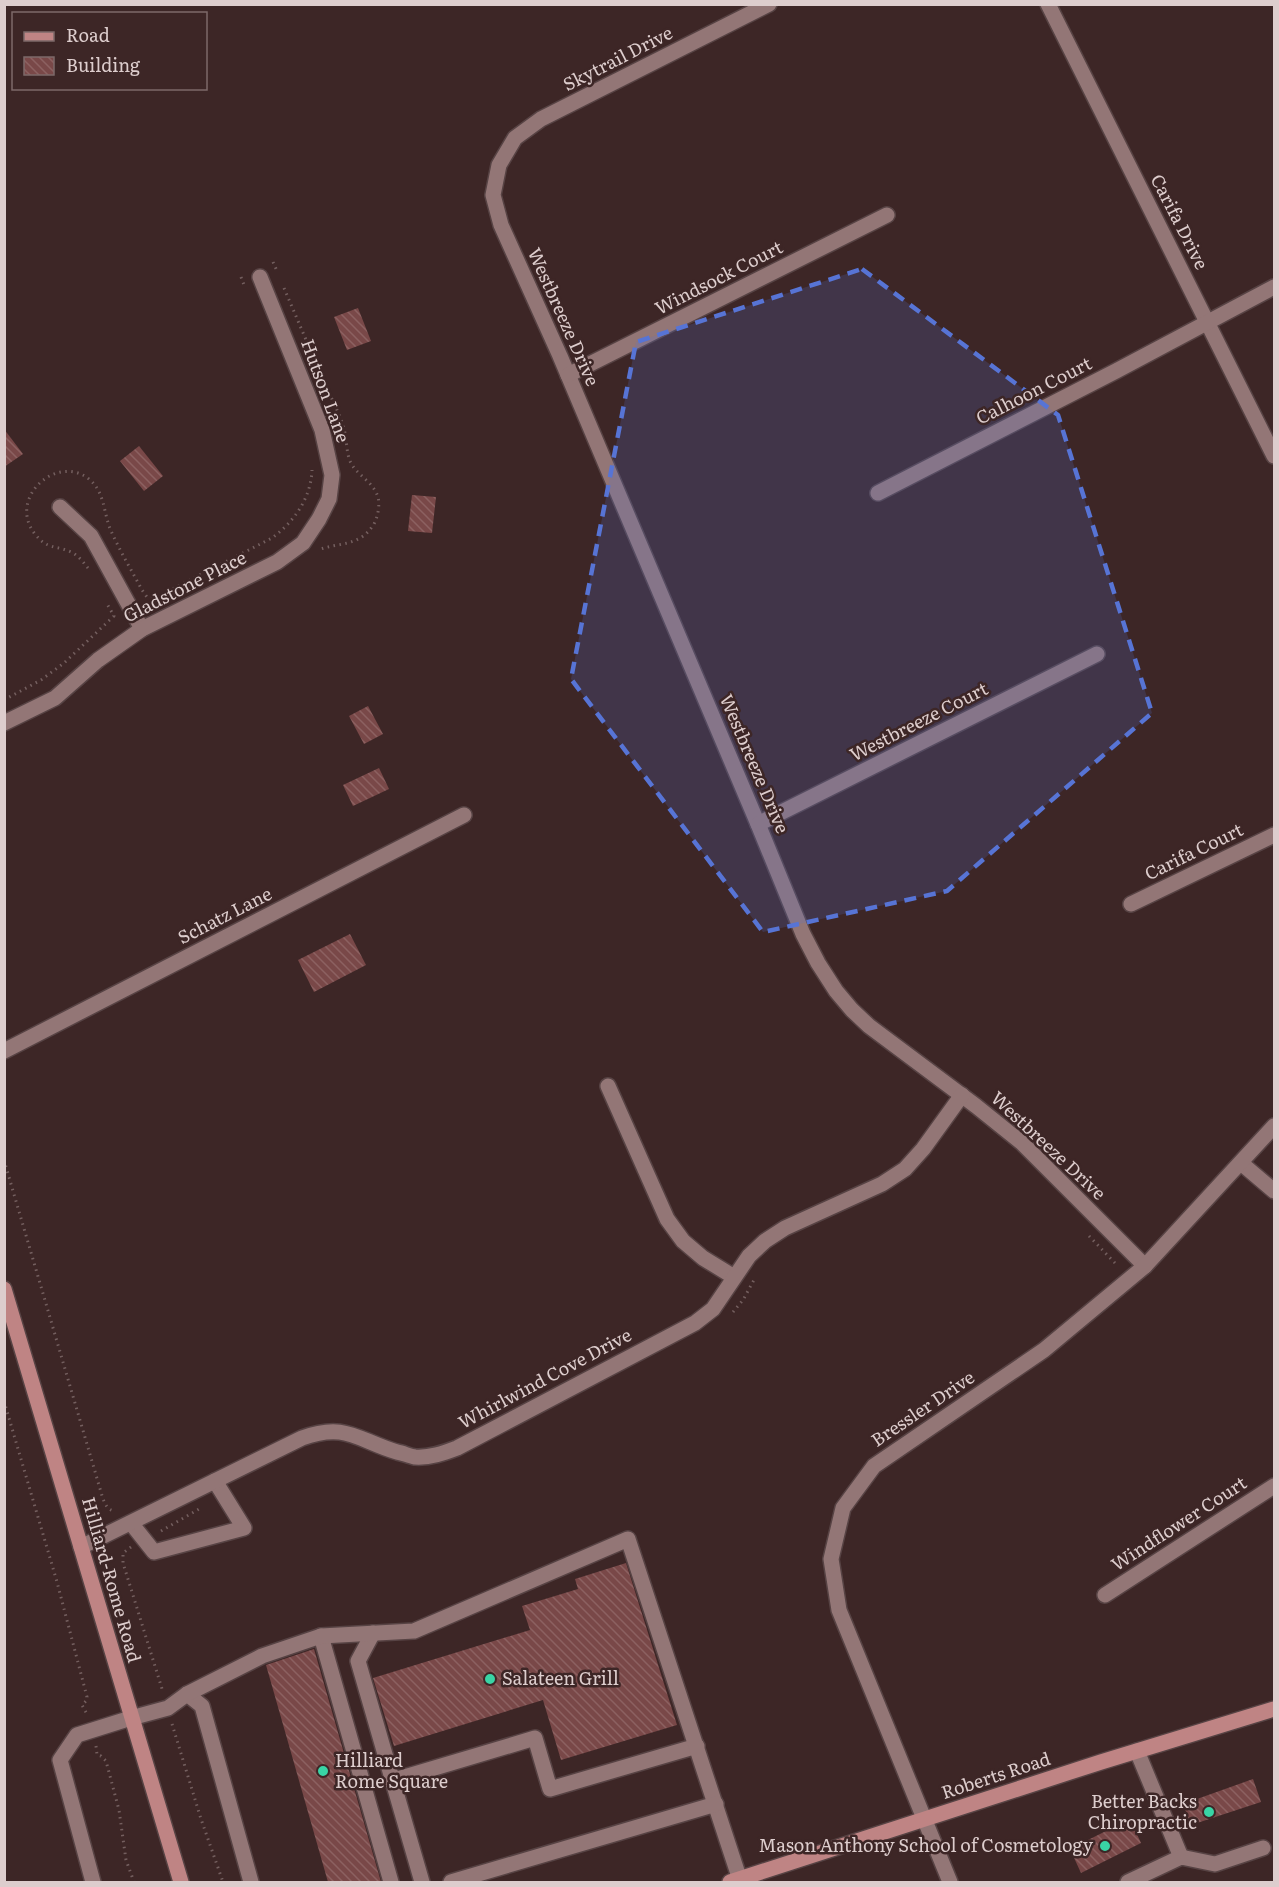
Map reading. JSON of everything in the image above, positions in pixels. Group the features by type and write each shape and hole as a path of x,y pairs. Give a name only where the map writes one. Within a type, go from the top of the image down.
{"main road":[{"name":"Hilliard-Rome Road","path":"4,1289 181,1882"},
{"name":"Roberts Road","path":"735,1881 1275,1709"}],"street":[{"name":"Skytrail Drive","path":"499,165 515,138 541,119 770,4"},
{"name":"Carifa Drive","path":"1048,4 1275,456"},
{"name":"Westbreeze Drive","path":"499,165 493,195 501,225 568,375 803,934 818,963 836,991 869,1026 1022,1143 1145,1266"},
{"name":"Windsock Court","path":"568,375 887,215"},
{"name":"Hutson Lane","path":"260,277 322,430 332,475 329,500 319,519"},
{"name":"Calhoon Court","path":"878,493 1275,287"},
{"path":"60,507 92,536 142,629"},
{"name":"Gladstone Place","path":"4,723 55,698 99,660 142,629 277,562 303,543 319,519"},
{"name":"Westbreeze Court","path":"758,824 1097,654"},
{"name":"Schatz Lane","path":"4,1051 464,815"},
{"name":"Carifa Court","path":"1131,904 1275,835"},
{"path":"608,1086 667,1219 683,1241 703,1258 734,1277"},
{"name":"Whirlwind Cove Drive","path":"81,1547 302,1438 319,1432 339,1431 357,1435 373,1444 414,1457 436,1455 457,1448 695,1323 713,1309 749,1256 765,1241 785,1227 882,1184 905,1169 923,1149 962,1095"},
{"name":"Bressler Drive","path":"950,1882 839,1610 831,1559 843,1508 874,1466 1044,1350 1145,1266 1275,1126"},
{"path":"1241,1163 1275,1191"},
{"path":"131,1523 154,1552 244,1528 215,1481"},
{"name":"Windflower Court","path":"1105,1595 1275,1486"},
{"path":"93,1882 60,1761 77,1735 168,1708 187,1694 262,1656 321,1636 414,1631 628,1539 716,1804 735,1881"},
{"path":"373,1633 358,1661 422,1882"},
{"path":"321,1636 391,1882"},
{"path":"187,1694 202,1706 251,1882"},
{"path":"391,1781 535,1738 550,1789 697,1746"},
{"path":"1137,1752 1181,1857"},
{"path":"451,1882 716,1804"},
{"path":"1128,1882 1181,1857 1215,1864 1263,1848"}],"path":[{"path":"273,262 278,273"},
{"path":"241,278 245,288"},
{"path":"282,283 344,429 350,461 374,488 378,498 379,508 375,523 367,532 357,540 345,545 325,548 313,553"},
{"path":"91,572 72,552 46,545 35,534 28,522 26,507 30,495 38,484 50,476 63,472 77,473 89,478 100,491 111,533 142,590 147,597 157,597 272,538 285,528 298,512 307,495 312,464"},
{"path":"4,700 41,681 64,663 114,616 106,601"},
{"path":"4,1160 103,1499 110,1510 121,1510"},
{"path":"4,1401 57,1582"}],"highlighted area":[{"path":"862,269 1058,415 1152,713 947,891 763,932 571,679 636,342"}],"building":[{"path":"358,308 371,341 347,350 334,317"},
{"path":"4,429 23,454 4,467"},
{"path":"139,446 163,476 144,491 120,461"},
{"path":"412,495 436,497 432,533 408,531"},
{"path":"368,706 383,734 364,744 349,716"},
{"path":"379,768 389,789 353,806 343,785"},
{"path":"350,934 366,965 314,992 298,960"},
{"path":"626,1563 677,1725 561,1760 543,1700 394,1746 373,1678 530,1630 522,1606 578,1589 575,1579"},
{"name":"Hilliard Rome Square","path":"314,1649 381,1882 328,1882 266,1665"},
{"name":"Better Backs Chiropractic","path":"1253,1779 1261,1802 1191,1825 1183,1804"},
{"name":"Mason Anthony School of Cosmetology","path":"1130,1819 1141,1843 1081,1873 1070,1849"}],"place":[{"name":"Salateen Grill","path":"490,1679"},
{"name":"Hilliard Rome Square","path":"323,1771"},
{"name":"Better Backs Chiropractic","path":"1209,1812"},
{"name":"Mason Anthony School of Cosmetology","path":"1105,1846"}]}
